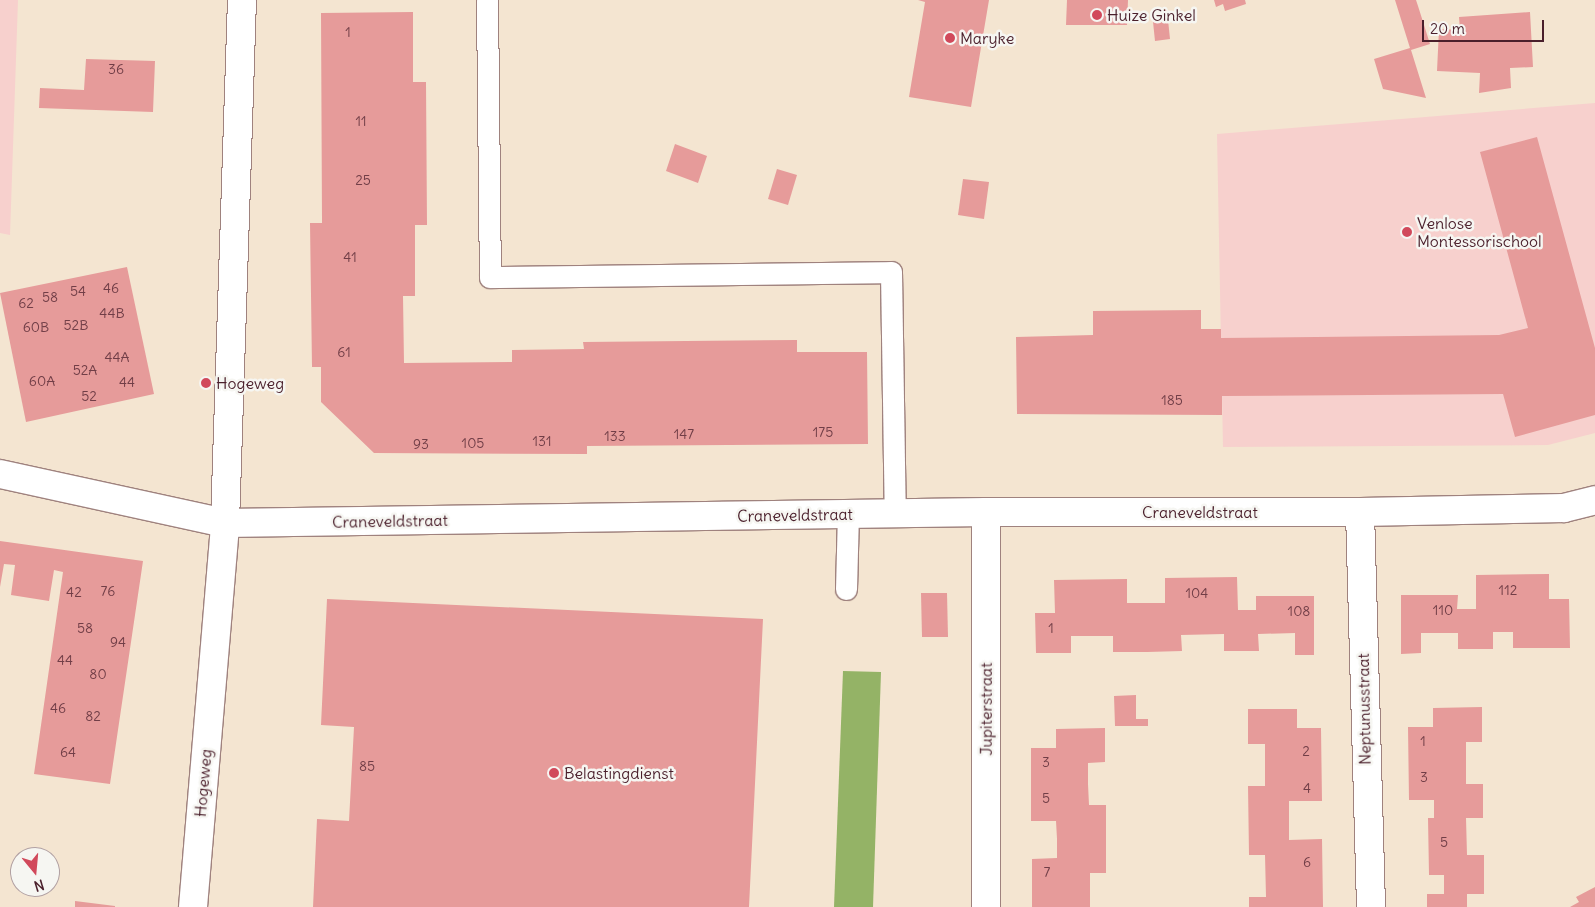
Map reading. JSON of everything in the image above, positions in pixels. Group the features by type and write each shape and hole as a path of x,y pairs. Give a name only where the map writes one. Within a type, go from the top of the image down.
{"street":[{"name":"Hogeweg","path":"193,907 225,523 242,0"},
{"name":"Craneveldstraat","path":"0,474 225,523 986,512 1360,512 1564,508 1595,500"},
{"name":"Jupiterstraat","path":"986,512 986,907"},
{"name":"Neptunusstraat","path":"1360,512 1371,907"}],"lane":[{"path":"487,0 490,277 891,272 895,514"},
{"path":"846,589 848,514"}],"shaded area":[{"path":"0,0 18,0 10,235 0,233"},
{"name":"Venlose Montessorischool","path":"1595,103 1595,433 1548,445 1223,447 1217,134"}],"green space":[{"path":"843,671 881,672 873,907 834,907"}],"building":[{"name":"Maryke","path":"918,0 989,0 971,107 909,97 925,2"},
{"name":"Huize Ginkel","path":"1067,0 1128,0 1127,25 1066,25"},
{"path":"1214,0 1245,0 1246,4 1225,11 1223,4 1216,7"},
{"path":"1395,0 1416,0 1418,6 1430,44 1411,50 1426,98 1383,89 1374,59 1410,48"},
{"path":"1167,10 1170,39 1155,41 1152,12"},
{"path":"413,12 413,82 426,82 427,225 415,225 415,296 403,296 404,363 512,362 512,350 584,349 583,342 797,340 797,352 867,352 868,444 587,446 587,454 374,453 321,402 321,367 312,367 310,223 322,223 321,13"},
{"path":"1530,12 1533,67 1510,68 1511,88 1479,93 1480,73 1437,71 1439,29 1460,30 1459,17"},
{"path":"86,59 155,61 153,112 39,108 40,88 84,90"},
{"path":"1537,137 1595,348 1595,415 1515,437 1503,394 1222,396 1222,415 1017,414 1016,337 1093,335 1093,311 1201,310 1201,329 1221,329 1221,338 1499,335 1528,328 1480,152"},
{"path":"675,144 707,156 698,183 666,171"},
{"path":"777,169 797,175 788,205 768,199"},
{"path":"963,179 989,182 984,219 958,215"},
{"path":"127,267 154,394 26,422 0,293"},
{"path":"0,541 143,561 110,784 34,774 63,572 54,570 49,601 11,595 15,565 4,564 0,587"},
{"path":"1549,574 1549,599 1569,599 1570,648 1513,648 1513,632 1493,632 1493,649 1458,649 1458,633 1421,633 1421,653 1401,654 1401,595 1458,595 1457,609 1476,609 1476,575"},
{"path":"1237,577 1238,610 1256,610 1256,596 1314,596 1314,655 1295,655 1295,633 1258,634 1259,651 1224,651 1224,634 1181,635 1182,651 1147,652 1113,652 1113,636 1071,636 1071,653 1036,653 1035,613 1055,613 1054,580 1127,579 1127,603 1165,603 1165,578"},
{"path":"921,593 947,593 948,637 922,637"},
{"name":"Belastingdienst","path":"327,599 763,619 749,907 313,907 317,819 349,821 354,727 321,725"},
{"path":"1136,695 1136,719 1148,719 1148,726 1115,726 1114,696"},
{"path":"1482,707 1482,742 1466,742 1466,784 1483,784 1483,818 1466,818 1467,855 1484,855 1484,894 1467,894 1467,907 1427,907 1427,894 1444,894 1444,875 1429,875 1428,818 1434,818 1434,800 1409,800 1408,727 1433,727 1433,708"},
{"path":"1248,709 1297,709 1297,728 1321,728 1322,801 1289,801 1289,840 1322,839 1323,907 1249,907 1249,897 1266,897 1265,855 1249,855 1248,786 1265,786 1265,744 1248,744"},
{"path":"1105,728 1105,762 1088,763 1088,784 1089,805 1106,805 1106,873 1090,873 1090,907 1032,907 1032,859 1057,858 1057,839 1056,821 1031,821 1031,748 1056,748 1056,729"},
{"path":"1595,887 1595,907 1570,907 1579,902 1576,897"},
{"path":"75,901 115,906 115,907 75,907"}],"place":[{"name":"Huize Ginkel","path":"1097,15"},
{"name":"Maryke","path":"950,38"},
{"name":"Venlose Montessorischool","path":"1407,232"},
{"name":"Hogeweg","path":"206,383"},
{"name":"Belastingdienst","path":"554,773"}]}
